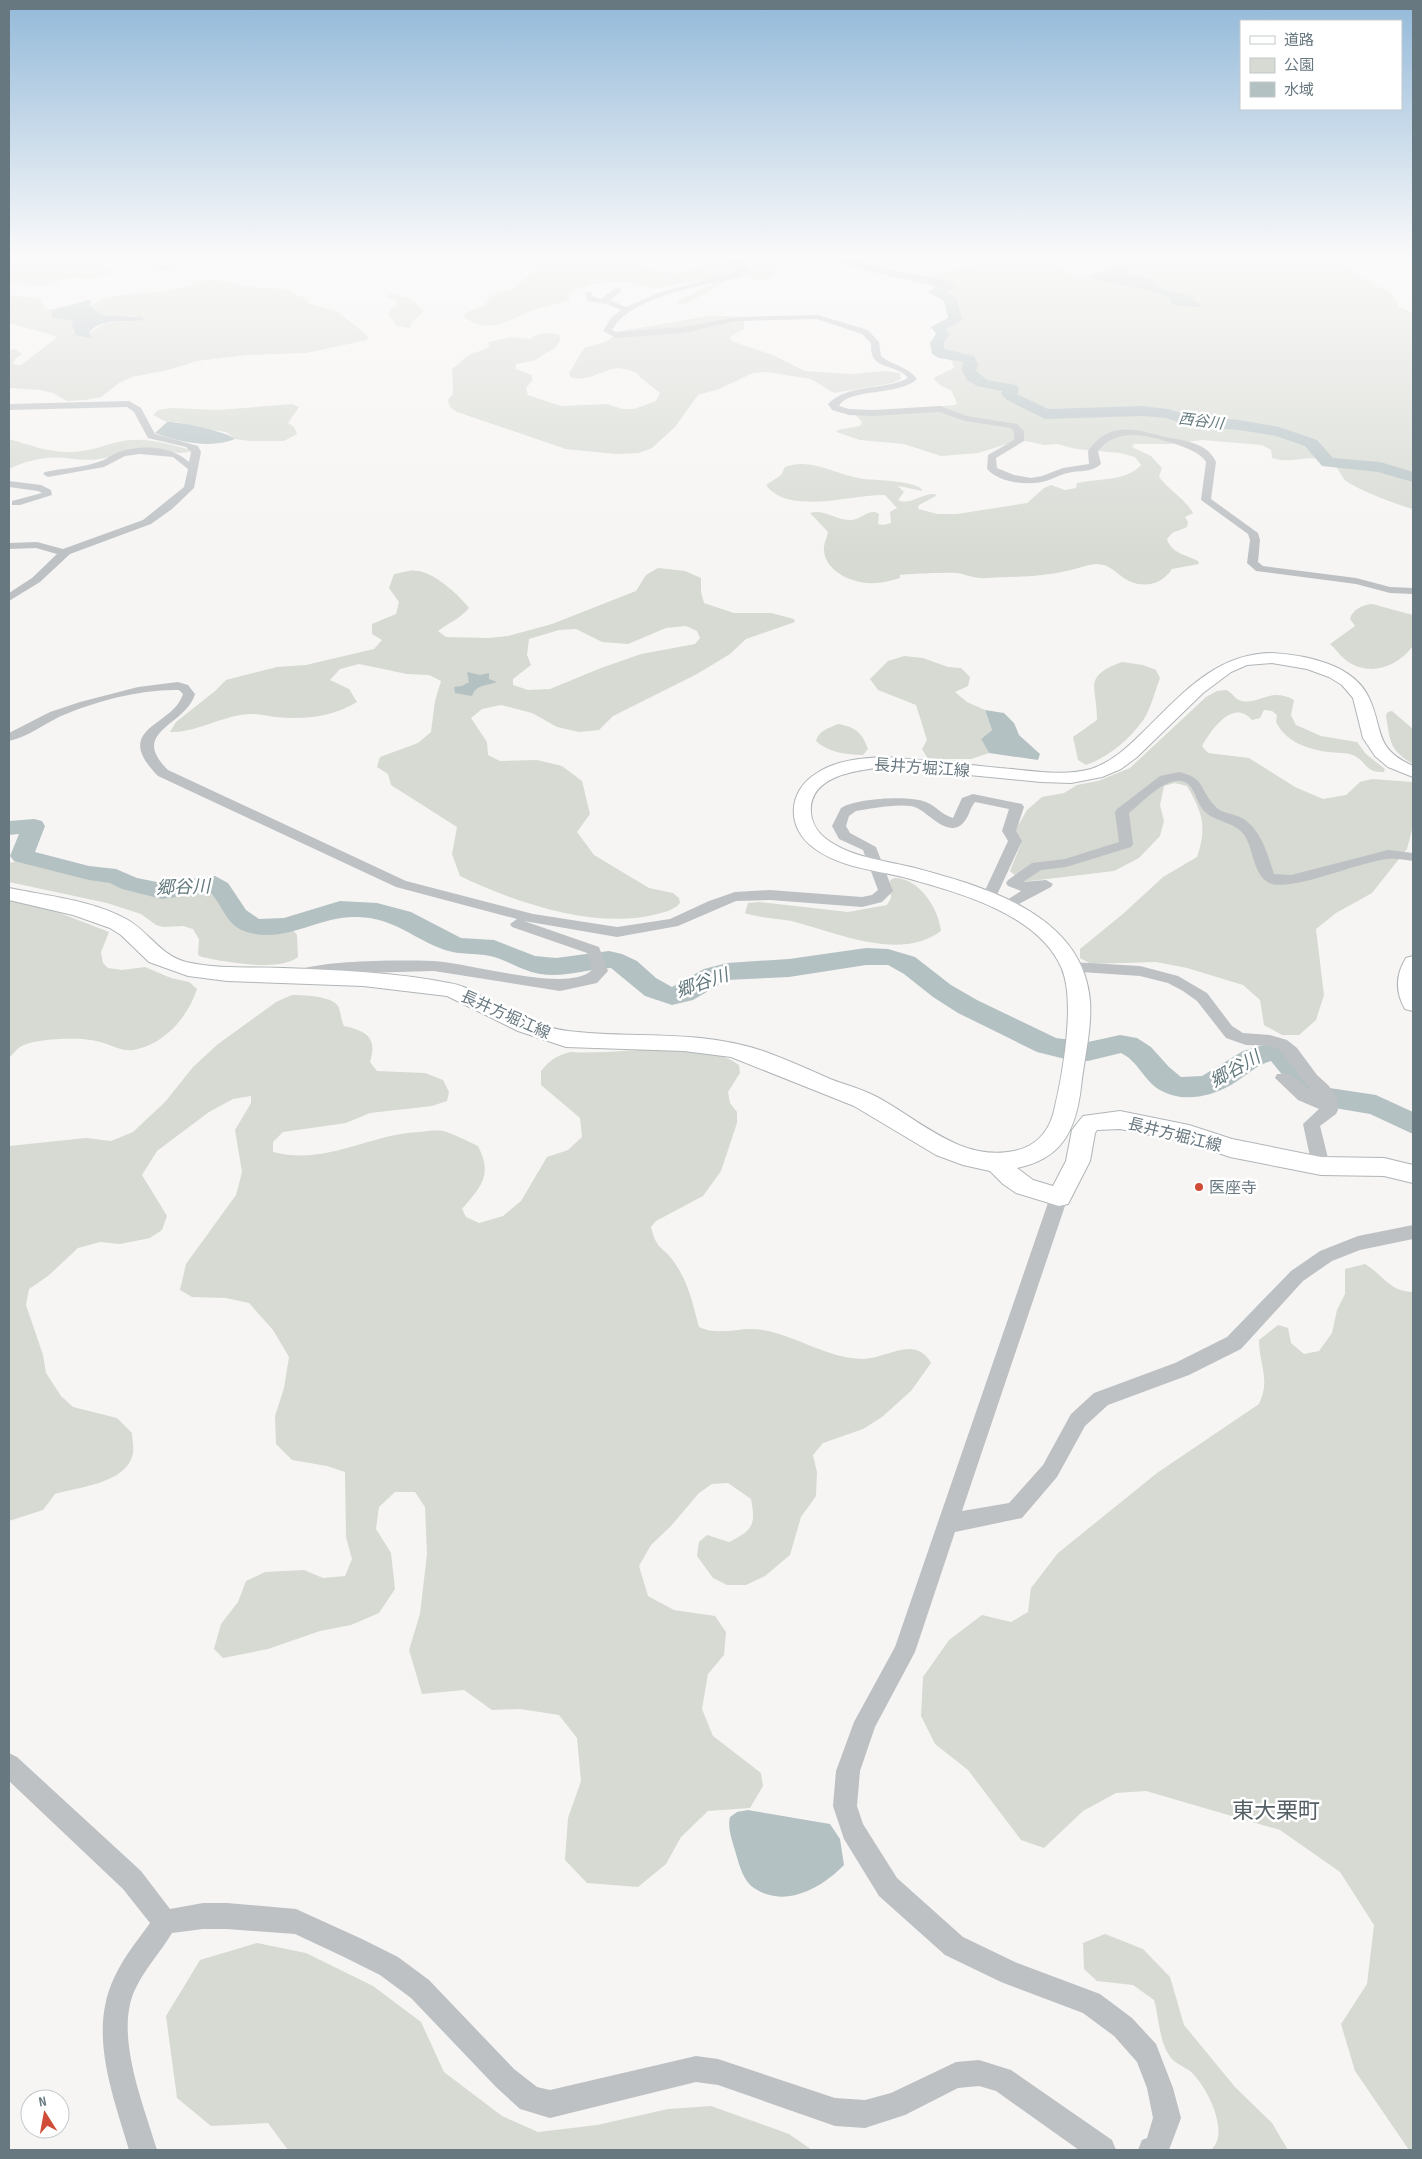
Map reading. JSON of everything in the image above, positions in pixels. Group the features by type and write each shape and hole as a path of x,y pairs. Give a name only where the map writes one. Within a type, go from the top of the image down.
{"main road":[{"name":"長井方堀江線","path":"9,894 51,903 118,924 137,937 156,957 182,968 216,973 386,980 456,992 484,1007 561,1038 696,1042 749,1054 871,1104 946,1151 973,1160 997,1163 1020,1160 1038,1152 1054,1140 1063,1124 1068,1102 1079,1001 1076,980 1071,967 1062,953 1042,930 997,901 961,887 839,854 818,842 806,829 801,813 806,792 820,778 838,770 860,764 886,762 1041,777 1071,778 1096,773 1115,765 1220,670 1240,662 1265,658 1293,660 1320,667 1343,678 1359,694 1368,727 1378,751 1397,766 1413,772"},
{"path":"1413,963 1407,976 1413,1004"},
{"name":"長井方堀江線","path":"1060,1197 1078,1161 1084,1130 1091,1122 1105,1120 1120,1120 1188,1134 1230,1148 1321,1166 1384,1167 1413,1174"},
{"path":"997,1163 1010,1178 1024,1188 1060,1197"}],"street":[{"path":"876,356 890,365 908,372 912,379 900,386 847,395 833,404 834,408 849,412 873,413 940,409 965,418 1014,426 1019,431 1020,440 991,458 992,469 1001,475 1016,479 1044,479 1065,470 1093,466 1096,464 1093,451 1097,444 1102,440 1125,433 1144,432 1190,445 1210,458 1212,467 1206,500 1253,533 1255,545 1251,558 1252,563 1260,569 1356,580 1390,590 1413,591"},
{"path":"9,407 129,404 138,410 151,436 195,448 194,466 185,494 148,522 77,546 64,553 36,580 9,598"},
{"path":"48,474 101,465 122,454 140,451 166,452 176,455 188,466 194,466"},
{"path":"9,484 41,488 47,492 46,495 36,499 16,504"},
{"path":"9,546 37,545 64,553"},
{"path":"9,736 20,734 62,711 140,691 179,686 187,689 189,694 187,701 153,731 146,740 146,754 150,763 163,773 401,884 533,919 617,932 673,923 714,904 736,897 770,895 862,902 877,899 886,891 869,847 844,836 839,826 841,816 851,808 912,802 918,803 936,817 947,822 956,823 962,816 967,801 973,798 1017,807 1010,831 1016,841 997,901"},
{"path":"997,901 1046,884 1022,887 1013,883 1037,866 1066,863 1126,844 1122,812 1142,798 1160,781 1168,777 1190,780 1198,786 1211,811 1242,824 1259,850 1268,877 1275,880 1291,879 1388,854 1413,857"},
{"path":"292,976 326,969 434,966 560,986 592,979 600,971 594,950 486,914 474,904"},
{"path":"1071,967 1145,972 1188,986 1202,998 1237,1038 1276,1041 1288,1049 1311,1078 1324,1090 1330,1106 1330,1110 1324,1116 1311,1124 1321,1166"},
{"path":"1283,1078 1312,1102 1330,1106"},
{"path":"1060,1197 950,1523 904,1652 865,1722 848,1771 845,1806 853,1830 888,1887 954,1946 1010,1972 1091,2003 1123,2028 1147,2053 1167,2118 1157,2147 1152,2150"},
{"path":"950,1523 1015,1511 1050,1471 1078,1420 1101,1399 1182,1368 1234,1344 1297,1276 1326,1256 1358,1243 1413,1232"},
{"path":"9,1765 132,1880 165,1922"},
{"path":"143,2150 119,2061 116,2027 119,1996 134,1968 165,1922 203,1916 296,1922 389,1966 420,1989 505,2078 530,2099 550,2104 696,2069 718,2072 835,2112 865,2114 895,2104 956,2075 979,2073 1002,2079 1102,2150"}],"green space":[{"path":"9,356 20,356 15,359 13,364 21,365 33,356 240,356 197,361 168,370 132,377 119,383 101,397 67,401 53,393 40,390 9,388"},
{"path":"469,356 542,356 533,361 516,364 516,369 532,375 532,381 526,388 528,395 561,406 607,404 622,409 634,409 656,401 660,393 637,373 623,369 616,368 580,379 570,377 569,373 579,356 774,356 805,371 850,374 885,371 900,373 901,379 893,383 834,393 811,379 767,372 753,373 719,389 698,395 675,427 652,448 639,453 615,454 566,449 457,412 450,407 448,400 453,394 452,368"},
{"path":"940,356 1413,356 1413,509 1378,497 1352,485 1344,479 1332,462 1314,458 1279,460 1272,458 1271,450 1262,445 1202,440 1171,444 1134,444 1132,447 1151,456 1162,468 1159,477 1186,503 1193,513 1185,517 1188,522 1187,527 1172,533 1167,539 1172,548 1198,561 1199,564 1172,569 1164,578 1148,584 1129,581 1101,564 1037,576 983,578 947,573 900,575 900,578 876,583 851,580 830,566 824,551 828,532 810,513 820,512 853,520 875,512 879,514 878,524 883,525 891,523 890,512 897,508 885,495 805,502 790,500 776,494 766,485 781,475 785,467 805,464 864,479 914,485 923,491 898,486 904,492 898,500 907,501 935,494 936,496 919,505 918,509 938,514 957,514 1027,503 1044,488 1051,485 1065,490 1076,488 1077,483 1120,477 1141,465 1135,457 1120,453 1076,449 1057,444 1044,445 1026,441 1013,442 978,453 941,456 904,444 860,440 836,432 837,430 860,426 862,422 855,414 955,405 957,403 951,390 941,386 933,378 954,368 952,361"},
{"path":"292,404 299,407 288,423 294,427 297,434 284,441 235,439 226,432 177,422 167,422 153,415 158,410 172,408 218,410"},
{"path":"9,439 40,448 65,452 85,451 127,440 145,440 190,450 189,452 179,453 143,449 90,460 43,458 9,469"},
{"path":"658,568 685,571 701,578 701,592 704,603 734,613 771,613 794,619 795,622 746,639 730,654 697,674 613,716 599,730 579,732 557,727 532,713 501,705 482,709 471,718 487,742 488,755 500,761 537,760 562,766 582,781 590,814 577,832 594,855 649,888 673,893 679,898 680,903 668,911 630,918 580,916 554,911 504,895 460,876 452,854 457,827 391,785 388,774 377,767 380,757 418,743 431,732 435,701 441,681 429,675 407,674 359,664 340,669 330,680 349,689 357,702 338,711 307,718 255,714 242,715 191,730 170,732 176,722 226,680 277,667 306,665 374,649 382,640 372,634 372,624 396,614 399,602 389,588 394,574 415,571 432,576 453,591 469,608 438,631 446,637 489,638 508,636 552,624 636,591 646,575","holes":["686,626 697,631 700,638 695,644 641,654 550,689 528,690 513,685 513,679 531,665 527,655 529,639 559,630 576,629 602,642 628,644 666,628"]},
{"path":"1372,604 1413,615 1413,646 1407,653 1391,664 1374,669 1356,666 1347,661 1330,644 1355,626 1350,619 1355,611"},
{"path":"904,656 923,658 948,667 961,668 970,677 968,686 955,692 967,702 985,710 992,730 981,739 989,753 971,759 928,759 922,749 927,740 916,705 878,690 870,679 888,661"},
{"path":"1122,662 1143,665 1156,670 1160,678 1153,699 1144,719 1126,740 1095,762 1086,765 1078,760 1073,737 1097,720 1094,690 1097,678 1101,672"},
{"path":"1226,690 1239,700 1252,701 1277,695 1294,700 1291,715 1296,725 1321,736 1357,742 1366,754 1385,769 1384,772 1374,771 1355,756 1345,753 1320,751 1298,743 1285,735 1280,729 1276,722 1277,715 1272,711 1264,710 1260,718 1252,720 1245,714 1237,713 1230,714 1223,719 1202,746 1208,753 1249,758 1295,787 1323,799 1346,795 1360,782 1372,779 1413,782 1413,826 1407,849 1372,893 1336,913 1316,929 1324,995 1316,1020 1299,1035 1282,1035 1264,1025 1260,1000 1243,985 1187,968 1156,962 1091,964 1080,958 1080,949 1124,913 1163,877 1197,857 1202,837 1202,820 1197,804 1187,786 1175,783 1164,786 1160,805 1164,821 1160,836 1139,858 1114,871 1022,882 1010,871 1021,844 1015,831 1027,810 1042,797 1064,793 1077,785 1098,781 1130,768 1206,697 1217,691"},
{"path":"1392,711 1413,729 1413,764 1399,754 1392,744 1386,715"},
{"path":"838,724 849,727 860,734 868,749 863,755 838,752 826,748 816,741 821,732"},
{"path":"26,859 88,875 114,878 128,886 162,893 214,885 237,918 251,927 293,930 297,935 298,957 290,962 279,964 252,965 202,957 198,955 199,939 193,929 183,926 163,927 156,925 141,914 107,903 9,882 9,863"},
{"path":"895,878 904,879 920,889 936,913 941,931 924,940 906,944 887,944 867,942 791,921 745,913 748,903 759,902 848,912 887,905 891,898 890,880"},
{"path":"9,900 47,908 109,932 101,952 103,963 108,968 122,970 145,967 171,978 189,982 197,989 188,1010 164,1036 144,1047 133,1050 119,1049 101,1042 88,1040 57,1039 27,1044 20,1047 9,1058"},
{"path":"292,995 317,997 335,1003 339,1008 344,1026 358,1030 368,1036 372,1047 370,1062 377,1071 425,1073 443,1080 449,1092 447,1101 432,1106 370,1113 346,1123 283,1132 273,1142 273,1152 311,1155 401,1134 434,1131 447,1132 478,1146 482,1156 485,1173 483,1180 475,1194 462,1209 466,1217 479,1223 503,1216 521,1201 547,1157 568,1150 582,1137 580,1118 541,1085 541,1071 554,1058 571,1052 681,1050 703,1052 723,1057 739,1065 740,1073 728,1092 730,1103 737,1112 737,1123 721,1171 703,1196 656,1221 651,1227 656,1241 672,1259 684,1280 699,1327 714,1331 763,1330 849,1358 871,1358 900,1350 917,1350 931,1363 911,1391 882,1417 863,1429 823,1443 813,1455 817,1472 816,1496 801,1517 790,1555 765,1576 746,1585 727,1585 713,1578 697,1556 699,1542 707,1535 729,1542 743,1534 751,1526 753,1515 751,1499 728,1483 712,1484 699,1493 671,1526 651,1545 639,1566 648,1596 674,1610 715,1616 726,1632 724,1655 708,1674 702,1709 713,1736 761,1773 763,1786 750,1808 708,1811 681,1837 666,1864 638,1887 587,1883 565,1860 568,1818 581,1781 577,1738 559,1715 520,1709 492,1710 464,1690 422,1694 409,1650 420,1614 427,1554 425,1507 415,1492 395,1492 379,1507 376,1529 391,1553 395,1589 379,1613 351,1625 320,1631 268,1649 223,1658 214,1649 221,1624 238,1602 246,1581 265,1572 304,1570 323,1578 345,1576 352,1559 346,1537 345,1472 327,1466 292,1460 276,1444 275,1416 284,1388 289,1357 273,1330 249,1303 226,1298 192,1297 180,1290 186,1264 236,1195 242,1172 235,1130 251,1103 251,1096 233,1099 209,1112 157,1151 142,1175 167,1216 162,1230 150,1238 120,1244 100,1242 78,1248 48,1276 29,1289 26,1305 43,1355 46,1373 61,1396 73,1407 117,1418 132,1433 133,1453 129,1463 122,1471 112,1477 89,1486 55,1494 43,1510 9,1521 9,1146 86,1138 111,1141 133,1132 165,1102 193,1067 218,1044 276,1002"},
{"path":"1365,1264 1392,1286 1413,1292 1413,2150 1409,2150 1355,2071 1341,2024 1367,1984 1374,1925 1340,1872 1280,1830 1146,1791 1116,1793 1083,1811 1044,1848 1021,1840 968,1770 935,1744 921,1716 923,1677 949,1640 982,1615 1011,1622 1028,1612 1031,1588 1058,1553 1157,1473 1259,1404 1264,1387 1264,1372 1259,1340 1278,1325 1288,1328 1291,1343 1304,1354 1319,1351 1332,1333 1337,1310 1345,1294 1345,1269"},
{"path":"1105,1934 1143,1949 1170,1977 1184,2025 1235,2087 1272,2123 1288,2150 1211,2150 1217,2142 1218,2133 1218,2123 1212,2103 1196,2077 1173,2060 1167,2051 1161,2037 1154,2000 1133,1985 1097,1981 1084,1969 1083,1943"},
{"path":"257,1943 306,1953 373,1986 421,2022 444,2072 502,2116 538,2132 597,2125 668,2109 711,2106 789,2134 812,2150 288,2150 268,2123 211,2126 177,2098 166,2016 200,1960"}],"water":[{"path":"167,422 181,423 223,433 235,439 216,444 205,444 174,439 155,433"},
{"path":"467,672 480,675 489,673 489,679 497,682 479,687 472,696 455,693 454,687 462,686 469,682"},
{"path":"985,710 1004,713 1014,723 1019,735 1040,754 1038,760 989,753 981,739 992,730"},
{"path":"748,1810 830,1824 840,1839 844,1865 825,1881 802,1893 778,1896 766,1894 754,1888 747,1882 740,1868 729,1826 730,1817 737,1812"}],"waterway":[{"name":"西谷川","path":"949,356 969,359 971,364 969,371 977,380 982,383 1011,388 1009,394 1012,397 1045,414 1142,411 1168,414 1189,421 1239,425 1279,432 1311,443 1328,462 1380,467 1413,477"},
{"name":"郷谷川","path":"9,828 34,826 22,856 89,873 116,876 130,884 162,891 215,884 224,893 242,921 257,927 278,928 288,926 340,909 377,911 403,918 453,944 494,948 527,963 540,966 564,966 613,960 628,967 654,990 672,996 684,993 707,978 727,971 789,968 866,956 888,957 906,963 942,991 980,1013 1052,1047 1094,1052 1116,1045 1127,1045 1142,1054 1165,1080 1172,1085 1181,1087 1196,1087 1210,1084 1252,1057 1277,1051 1315,1096 1376,1105 1413,1124"}],"place":[{"name":"医座寺","path":"1199,1187"}],"district":[{"name":"東大栗町","path":"1276,1810"}]}
